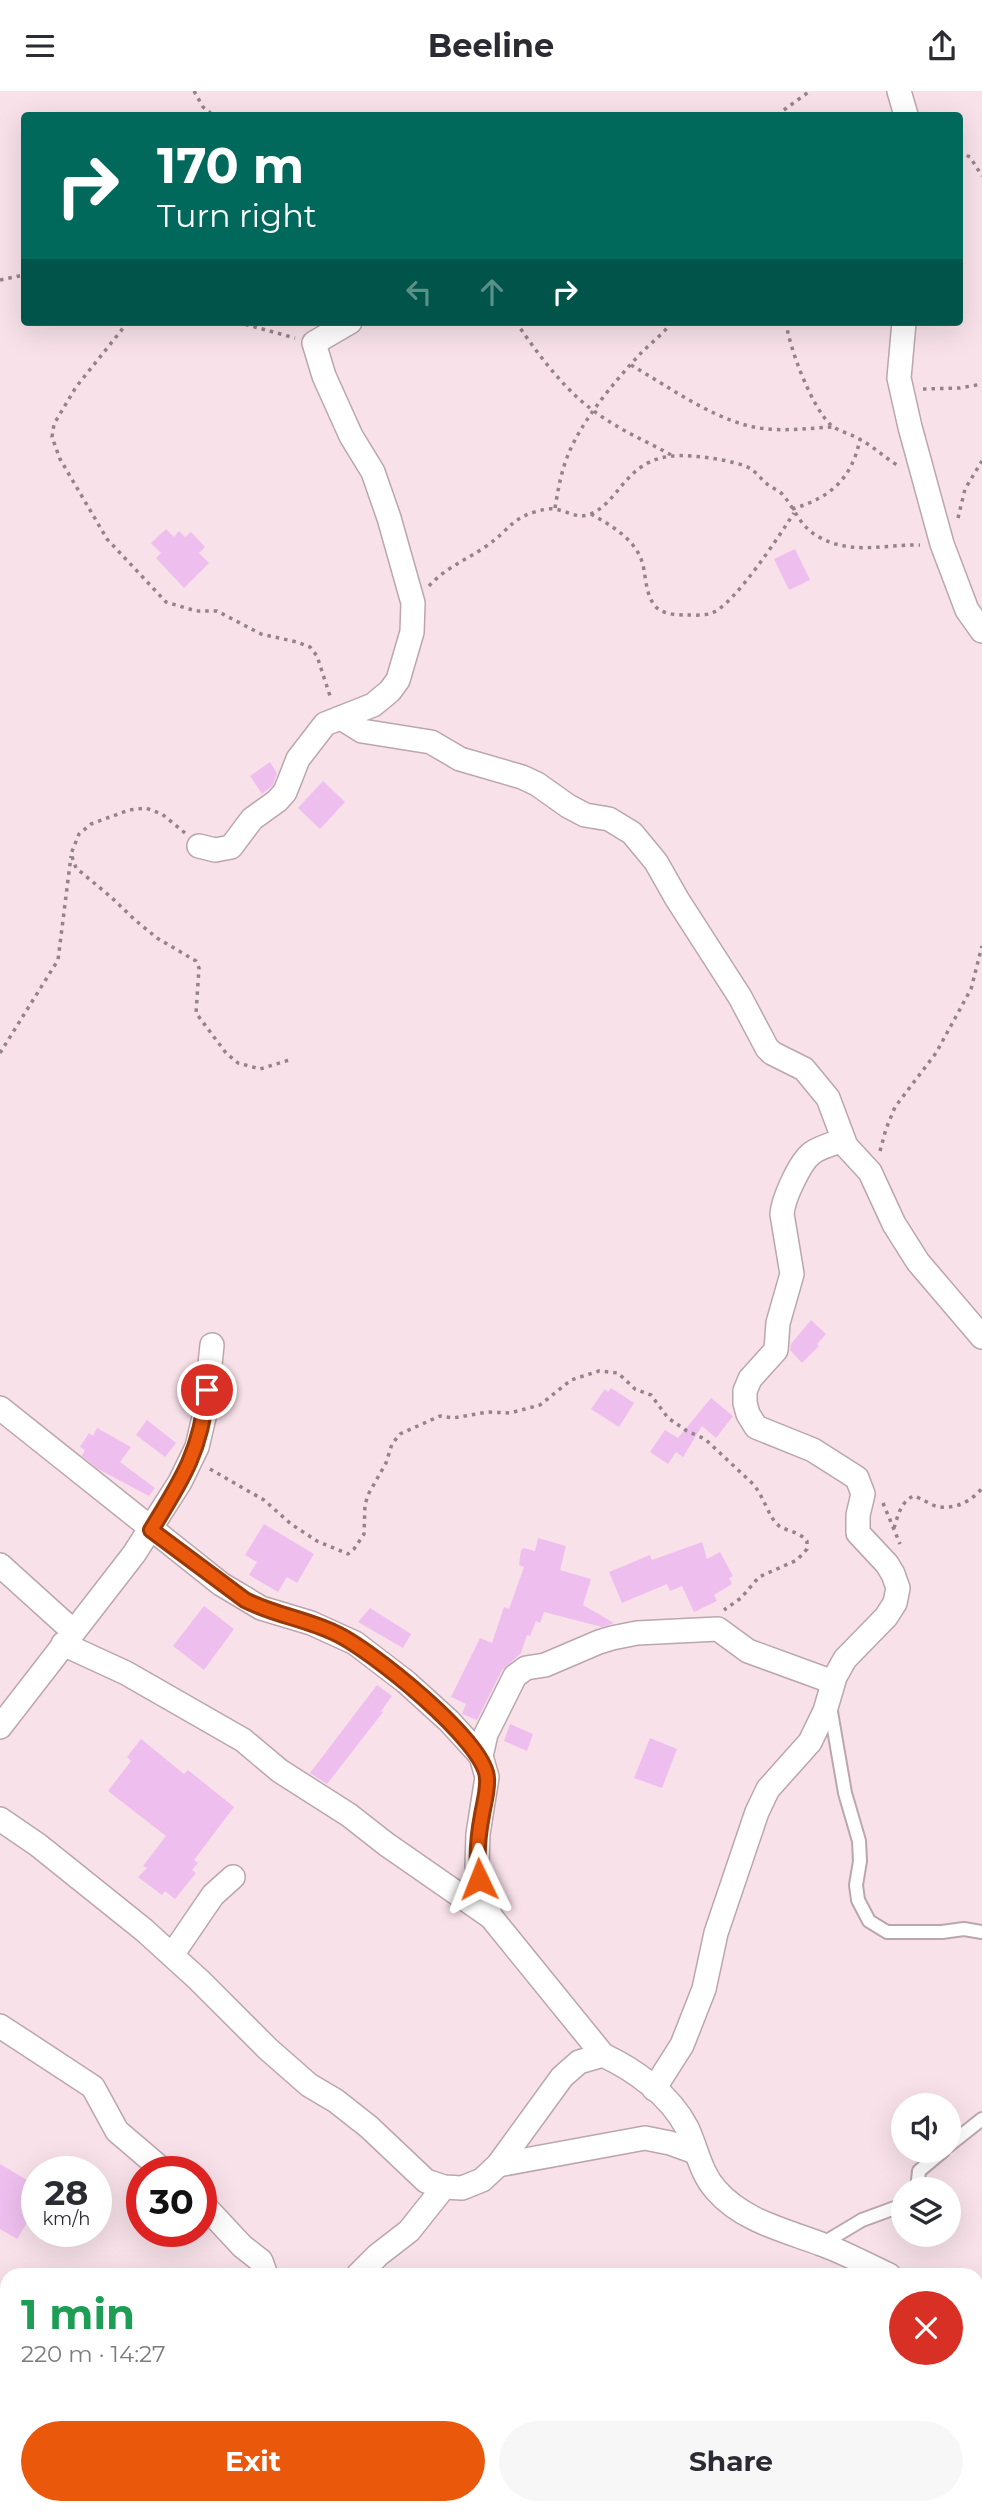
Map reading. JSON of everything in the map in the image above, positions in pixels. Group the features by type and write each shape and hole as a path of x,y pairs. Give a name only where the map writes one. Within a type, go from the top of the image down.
{"street":[{"path":"899,91 905,112"},
{"path":"199,846 215,850 231,847 252,819 285,792 298,759 333,721 373,705 390,691 398,680 412,632 413,603 373,472 351,436 324,376 314,343 343,326"},
{"path":"904,326 899,378 904,389 910,427 945,551 967,610 982,631"},
{"path":"333,721 362,731 431,742 460,759 522,777 585,815 608,819 632,833 656,862 740,997 767,1048 795,1064 813,1079 831,1104 844,1140 867,1167 894,1224 918,1262 982,1337"},
{"path":"654,2089 682,2045 704,1989 716,1933 757,1812 768,1789 810,1742 845,1660 887,1618 895,1603 898,1588 887,1564 858,1532 858,1515 863,1494 857,1478 813,1450 756,1427 745,1403 745,1391 750,1379 776,1350 778,1323 792,1274 782,1214 783,1205 806,1158 815,1150 844,1140"},
{"path":"0,1727 151,1530 191,1459 197,1447 205,1413 212,1345"},
{"path":"0,1408 151,1530 245,1600 261,1608 311,1623 355,1643 406,1682 449,1721 481,1756 487,1777 478,1833 477,1865 481,1893 491,1917"},
{"path":"0,1565 68,1638 243,1740 280,1771 349,1815 491,1917 603,2055 626,2066 675,2108 688,2129 703,2170 716,2190 731,2204 780,2232 822,2244 874,2268"},
{"path":"481,1756 486,1734 520,1671 545,1665 599,1642 625,1636 673,1630 718,1629 748,1651 831,1690"},
{"path":"0,1819 94,1889 172,1955 260,2042 309,2085 336,2101 369,2127 426,2181 444,2187 462,2188 482,2180 498,2165 562,2077 579,2062 603,2055"},
{"path":"172,1955 212,1895 233,1877"},
{"path":"0,2026 93,2087 117,2131 146,2156"},
{"path":"498,2165 645,2138 695,2152"},
{"path":"366,2268 408,2231 444,2187"},
{"path":"217,2219 242,2246 261,2261 264,2268"}],"lane":[{"path":"831,1690 845,1793 859,1841 860,1861 856,1885 858,1900 869,1921 887,1932 982,1932"},
{"path":"961,2136 982,2119"},
{"path":"918,2177 919,2171 929,2163"},
{"path":"822,2244 862,2220 891,2209"}],"path":[{"path":"194,91 202,107 210,112"},
{"path":"781,112 810,91"},
{"path":"963,154 970,157 982,176"},
{"path":"0,280 21,276"},
{"path":"125,326 76,387 54,424 52,437 60,459 107,539 166,602 196,611 217,611 261,633 297,642 316,652 332,704 333,721"},
{"path":"252,326 314,343"},
{"path":"519,326 549,368 606,420 673,456 728,461 753,470 766,483 782,493 793,511 816,535 851,549 919,545 945,551"},
{"path":"555,508 567,456 594,410 668,326"},
{"path":"787,326 805,384 816,407 833,427"},
{"path":"631,365 704,407 738,422 766,429 833,427 860,439 888,460 926,482"},
{"path":"904,389 960,388 982,384"},
{"path":"591,514 637,547 654,605 662,612 677,615 712,613 722,606 750,574 793,511 822,497 848,474 856,458 860,439"},
{"path":"413,603 447,568 483,548 516,519 555,508 580,516 591,514 639,467 673,456"},
{"path":"957,526 961,498 982,461"},
{"path":"0,1053 58,960 71,854 79,834 91,824 129,810 146,808 162,814 199,846"},
{"path":"71,854 76,868 135,920 157,938 196,961 199,968 196,1013 226,1053 238,1063 260,1069 289,1060"},
{"path":"874,1180 886,1129 895,1107 936,1053 959,1014 971,989 982,946"},
{"path":"191,1459 264,1500 291,1524 317,1541 348,1553 364,1534 365,1504 386,1463 391,1444 400,1434 440,1416 453,1418 527,1409 540,1405 571,1380 599,1371 618,1373 635,1389 651,1395 668,1418 677,1425 705,1439 758,1489 780,1527 794,1531 807,1541 807,1549 803,1555 793,1563 759,1577 741,1598 720,1613 715,1620 718,1629"},
{"path":"857,1478 878,1493 905,1555"},
{"path":"893,1529 906,1499 913,1496 939,1507 949,1506 970,1500 982,1488"}],"building":[{"path":"166,529 174,537 179,531 185,537 191,532 205,547 199,553 209,563 184,588 156,558 161,553 151,543"},
{"path":"795,549 810,580 789,590 774,559"},
{"path":"270,762 277,773 273,785 262,794 250,776"},
{"path":"323,781 345,802 320,829 298,808"},
{"path":"811,1320 826,1334 817,1344 819,1346 802,1363 790,1350 791,1344"},
{"path":"611,1388 634,1403 619,1427 591,1409 605,1389 608,1392"},
{"path":"711,1398 733,1416 716,1438 702,1426 683,1457 676,1452 668,1464 650,1452 665,1430 678,1438"},
{"path":"147,1420 176,1443 165,1457 136,1435"},
{"path":"97,1428 131,1447 120,1462 155,1488 149,1496 98,1469 82,1456 85,1450 80,1447 89,1433 93,1436"},
{"path":"264,1524 314,1554 297,1583 287,1577 278,1592 249,1575 257,1562 245,1555"},
{"path":"538,1538 566,1546 560,1570 591,1579 583,1605 614,1623 602,1627 544,1612 540,1623 536,1621 530,1636 527,1635 521,1653 502,1670 477,1720 462,1714 466,1704 451,1697 480,1638 492,1643 504,1607 509,1609 524,1567 519,1565 521,1550 524,1548 535,1551"},
{"path":"702,1542 707,1559 720,1552 733,1576 729,1578 732,1584 714,1595 717,1601 694,1612 682,1586 670,1591 667,1584 622,1603 609,1572 650,1555 652,1560"},
{"path":"204,1606 234,1629 204,1670 173,1646"},
{"path":"370,1608 411,1634 403,1648 358,1622"},
{"path":"377,1685 392,1696 381,1711 383,1712 327,1784 310,1773"},
{"path":"510,1724 533,1734 527,1751 504,1741"},
{"path":"650,1738 677,1749 662,1788 634,1778"},
{"path":"141,1739 184,1774 188,1770 234,1807 194,1860 198,1863 192,1870 196,1873 175,1899 165,1891 162,1895 138,1877 147,1868 143,1866 166,1836 108,1791 131,1761 127,1757"},
{"path":"0,2164 21,2176 21,2232 17,2239 0,2229"}],"route":[{"path":"207,1390 197,1447 151,1530 245,1600 261,1608 335,1632 355,1643 406,1682 466,1738 481,1756 487,1777 478,1833 479,1879"}]}
